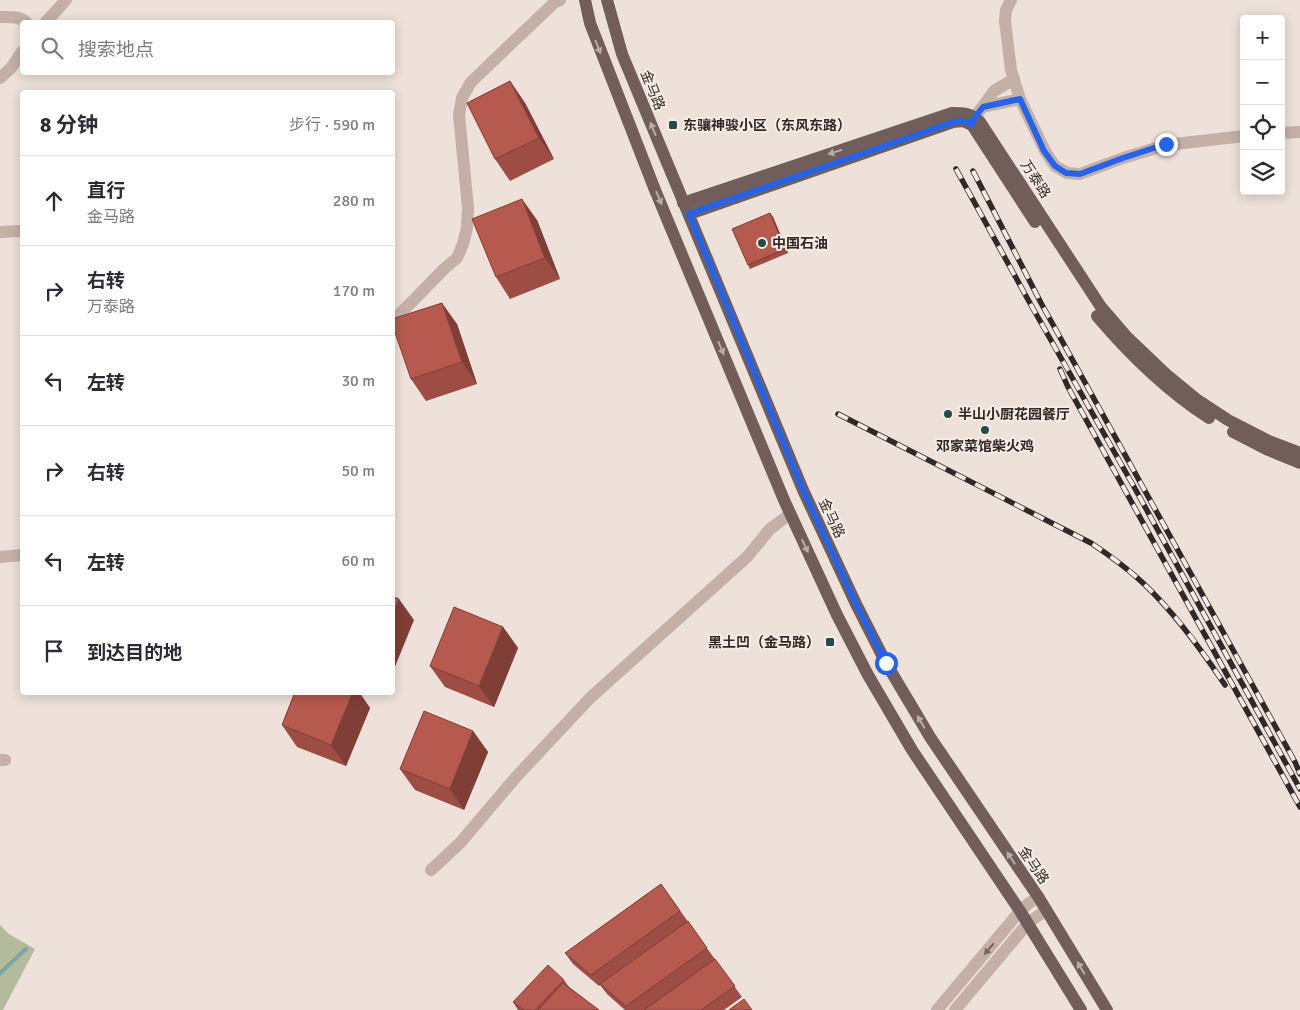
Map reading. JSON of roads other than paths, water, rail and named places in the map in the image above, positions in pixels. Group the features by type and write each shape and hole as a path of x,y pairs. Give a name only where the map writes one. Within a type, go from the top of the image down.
{"main road":[{"path":"585,0 590,23 655,190 790,514 837,616 868,675 912,750 1028,923 1081,1010"},
{"name":"金马路","path":"607,0 622,54 803,490 856,604 886,663 930,737 1039,898 1107,1010"},
{"path":"686,208 977,116"},
{"name":"万泰路","path":"977,116 1102,307 1126,336 1168,376 1196,399 1228,420 1269,441 1300,453"},
{"name":"万泰路","path":"977,116 1094,312 1119,342 1162,383 1191,406 1224,428 1266,449 1300,463"}],"street":[{"path":"48,20 66,0"},
{"path":"395,319 457,258 463,244 467,228 468,208 459,115 462,98 471,82 554,3 560,0"},
{"path":"1011,0 1006,10 1005,21 1011,70 1020,99 1044,151 1055,166 1066,173 1080,174 1166,144 1240,136"},
{"path":"0,17 12,17 23,20"},
{"path":"0,78 11,68 20,55"},
{"path":"977,116 994,90 1014,79"},
{"path":"977,116 1020,99"},
{"path":"1285,133 1300,132"},
{"path":"0,232 20,231"},
{"path":"431,870 460,843 516,777 590,698 747,557 770,529 790,514"},
{"path":"0,557 20,555"},
{"path":"937,1010 1020,911 1039,898"},
{"path":"955,1010 1028,923 1046,910"}],"waterway":[{"path":"0,973 26,949"}],"railway":[{"path":"956,169 1300,789"},
{"path":"973,171 1041,303 1300,774"},
{"path":"1060,369 1068,387 1300,807"},
{"path":"838,414 1091,543 1104,552 1137,577 1177,619 1225,685"}],"place":[{"name":"东骧神骏小区（东风东路）","path":"673,125"},
{"name":"中国石油","path":"762,243"},
{"name":"半山小厨花园餐厅","path":"948,414"},
{"name":"邓家菜馆柴火鸡","path":"985,430"},
{"name":"黑土凹（金马路）","path":"830,642"}]}
